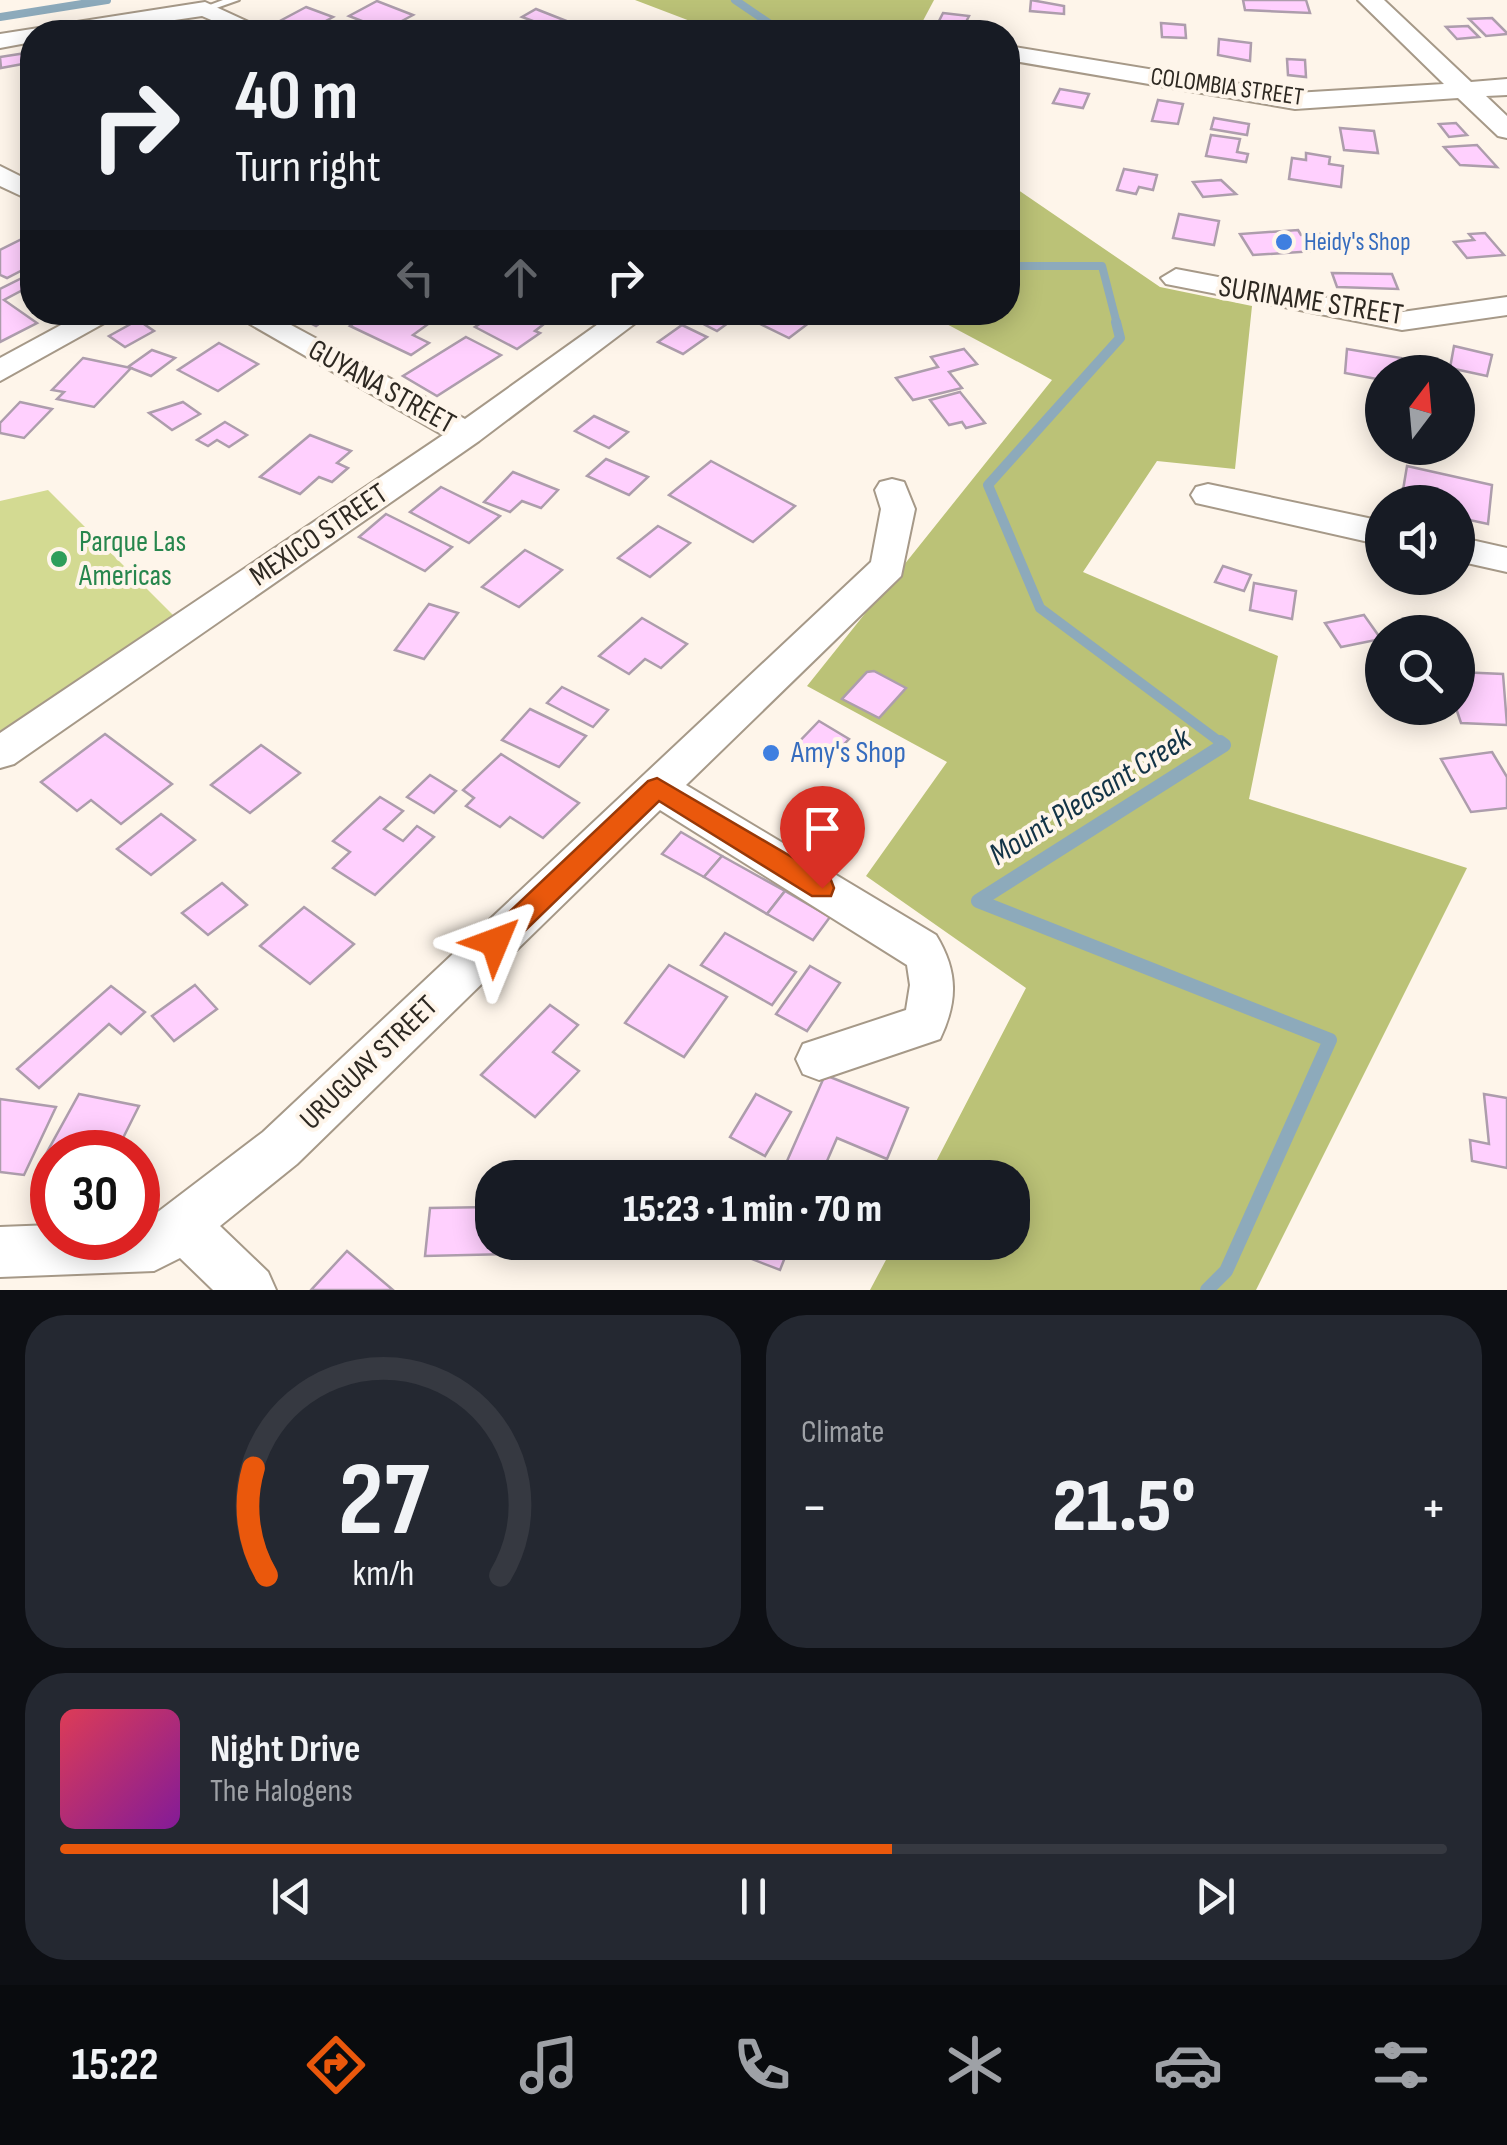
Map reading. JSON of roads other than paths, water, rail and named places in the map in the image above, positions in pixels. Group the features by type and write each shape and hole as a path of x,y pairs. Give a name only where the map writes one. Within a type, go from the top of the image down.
{"street":[{"path":"1370,0 1507,130"},
{"path":"133,20 205,10 229,20"},
{"name":"COLOMBIA STREET","path":"1020,55 1295,101 1507,87"},
{"name":"SURINAME STREET","path":"1176,278 1402,321 1507,306"},
{"path":"0,372 85,325"},
{"name":"GUYANA STREET","path":"268,325 467,434"},
{"name":"MEXICO STREET","path":"0,754 467,434 617,325"},
{"name":"URUGUAY STREET","path":"0,1252 154,1246 280,1148 888,567 898,509 892,490"},
{"path":"1208,495 1365,529"},
{"path":"1475,553 1507,560"},
{"path":"657,788 920,948 934,968 934,998 924,1025 818,1060"},
{"path":"182,1224 250,1290"}],"lane":[{"path":"205,10 234,0"}],"waterway":[{"path":"0,17 107,0"},
{"name":"Mount Pleasant Creek","path":"735,0 764,20"},
{"name":"Mount Pleasant Creek","path":"1020,266 1102,266 1117,324"},
{"name":"Mount Pleasant Creek","path":"1116,322 1120,338 988,485 1040,608 1224,745"},
{"name":"Mount Pleasant Creek","path":"1220,742 1224,745"},
{"name":"Mount Pleasant Creek","path":"1207,1290 1226,1271 1330,1040 978,901 1224,745"}],"place":[{"name":"Heidy's Shop","path":"1284,242"},
{"name":"Parque Las Americas","path":"59,559"},
{"name":"Amy's Shop","path":"771,753"}]}
